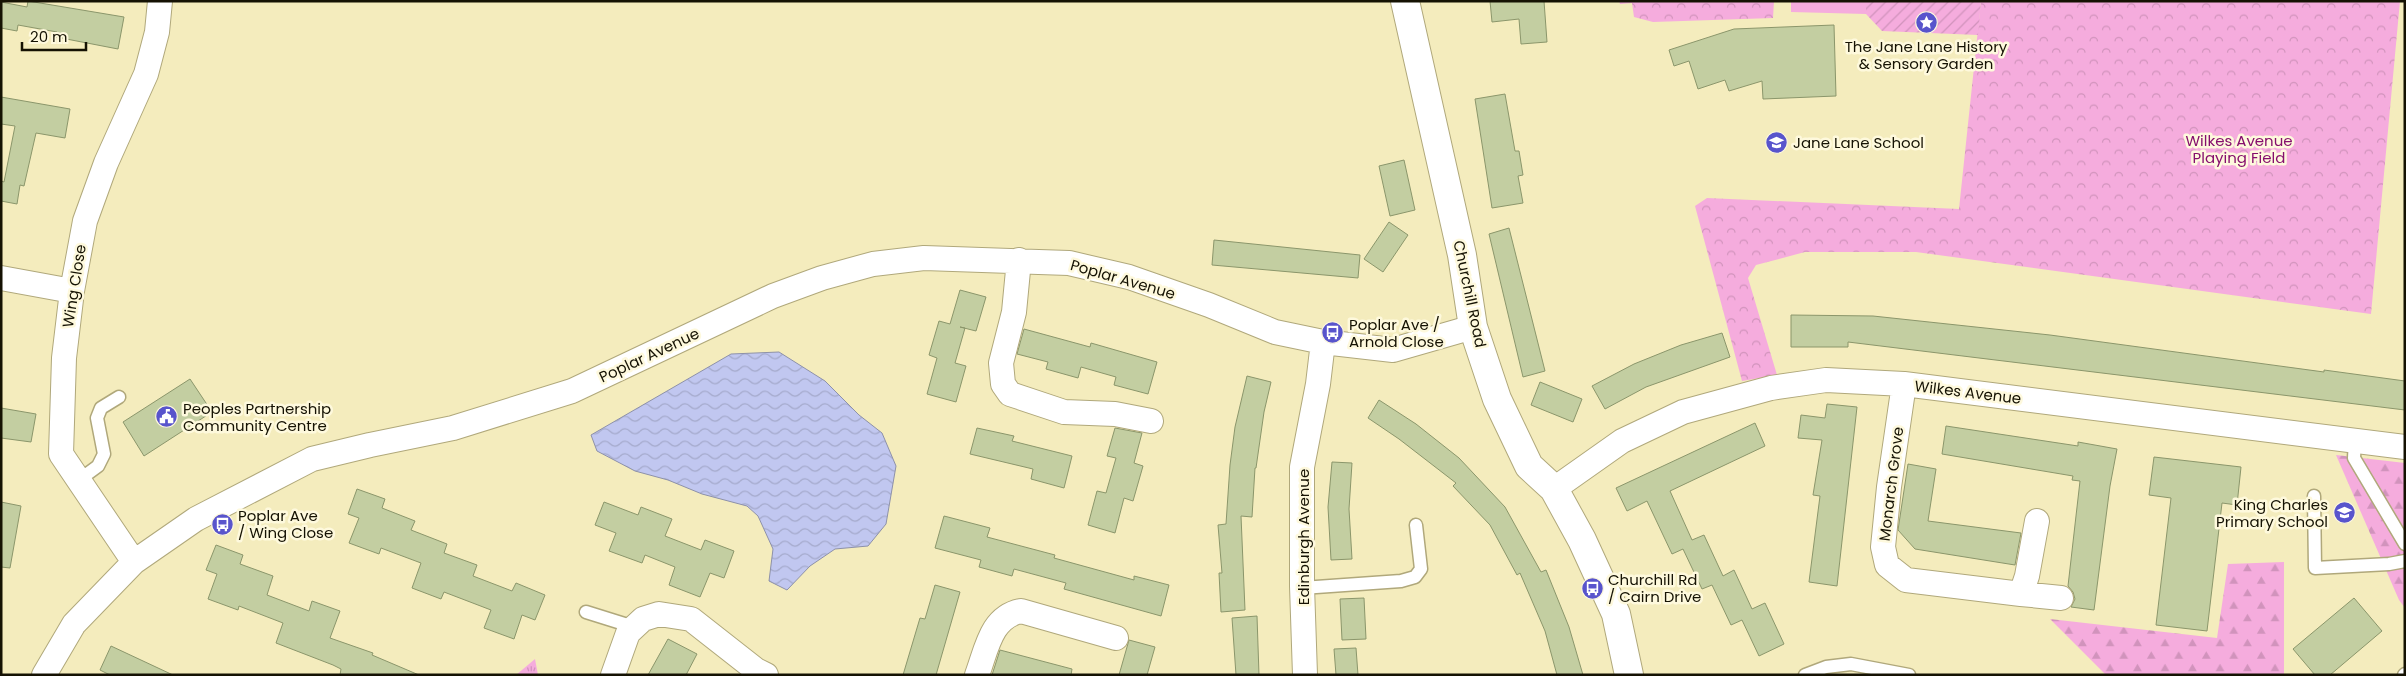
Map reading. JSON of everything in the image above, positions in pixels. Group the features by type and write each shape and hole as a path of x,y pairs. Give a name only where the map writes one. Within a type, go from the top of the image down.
{"street":[{"name":"Wing Close","path":"134,562 61,454 64,358 72,291 85,221 106,163 146,74 157,32 160,1"},
{"name":"Churchill Road","path":"1406,1 1462,255 1473,326 1504,418 1528,466 1554,489 1582,540 1616,614 1629,675"},
{"name":"Poplar Avenue","path":"44,675 74,624 134,562 196,519 312,459 370,444 453,428 572,391 773,296 822,278 873,264 924,258 1069,263 1129,278 1209,305 1275,332 1323,342 1393,350 1473,326"},
{"path":"1019,260 1014,312 1001,363 1003,384 1010,394 1064,412 1115,414 1151,421"},
{"path":"1,278 72,291"},
{"name":"Edinburgh Avenue","path":"1305,675 1302,588 1302,467 1318,384 1323,342"},
{"name":"Wilkes Avenue","path":"1554,489 1622,441 1683,412 1772,388 1826,380 1904,384 2405,447"},
{"name":"Monarch Grove","path":"1904,384 1883,547 1887,565 1906,580 2061,598"},
{"path":"2021,594 2027,576 2037,521"},
{"path":"977,675 999,621 1010,613 1021,611 1116,638"},
{"path":"613,675 628,633 643,619 659,614 691,619 756,670 766,675"}],"lane":[{"path":"78,480 98,466 104,454 97,418 101,408 119,397"},
{"path":"2355,440 2354,458 2405,544"},
{"path":"2314,496 2314,568 2389,564 2405,561"},
{"path":"1302,588 1401,581 1415,577 1421,570 1416,525"},
{"path":"586,612 634,627"},
{"path":"1805,675 1826,667 1851,664 1909,675"}],"green space":[{"path":"1619,1 1774,1 1773,18 1653,22 1634,17 1632,3 1620,4"},
{"path":"1791,1 1866,1 1866,14 1791,12"},
{"name":"The Jane Lane History & Sensory Garden","path":"1866,1 1981,1 1978,35 1882,31 1866,14"},
{"name":"Wilkes Avenue Playing Field","path":"1981,1 2400,1 2371,314 1916,252 1805,252 1756,265 1748,278 1777,375 1742,381 1695,206 1707,198 1959,209"},
{"path":"2336,455 2405,463 2405,608 2399,600"},
{"path":"2284,562 2284,675 2106,675 2050,619 2217,638 2228,564"},
{"path":"535,659 538,675 516,675"}],"water":[{"path":"779,352 825,381 859,415 882,433 896,466 886,524 868,546 835,549 810,566 787,590 769,581 773,549 758,516 747,506 702,494 668,480 635,471 597,451 591,435 731,354"}],"building":[{"path":"28,1 124,17 118,49 56,37 57,32 18,25 17,31 1,28 1,2 27,7"},
{"path":"1490,1 1544,1 1547,42 1521,44 1519,19 1492,22"},
{"path":"1834,25 1836,96 1763,99 1762,81 1729,91 1725,80 1698,89 1689,61 1674,66 1669,50 1734,29"},
{"path":"1505,94 1515,151 1519,151 1523,175 1518,176 1523,203 1492,208 1475,99"},
{"path":"1,97 70,109 65,138 36,133 24,186 20,185 17,204 1,201 1,181 4,182 15,126 1,124"},
{"path":"1404,160 1415,210 1390,216 1379,166"},
{"path":"1389,222 1408,235 1383,272 1364,259"},
{"path":"1509,228 1545,371 1523,377 1489,234"},
{"path":"1214,240 1360,255 1358,278 1212,265"},
{"path":"960,290 986,297 976,331 965,328 955,363 966,366 956,402 927,394 937,358 929,355 939,321 950,324"},
{"path":"1791,315 1873,316 2050,335 2405,381 2405,410 1848,342 1848,347 1791,347"},
{"path":"1024,329 1090,347 1091,343 1157,362 1148,394 1114,385 1116,377 1081,367 1078,378 1046,369 1048,362 1017,354"},
{"path":"1722,333 1730,357 1646,387 1605,409 1592,386 1634,364 1681,345"},
{"path":"1247,376 1271,382 1255,468 1252,517 1241,516 1245,610 1221,612 1219,573 1222,573 1218,525 1226,524 1235,427"},
{"name":"Peoples Partnership Community Centre","path":"190,379 212,412 144,456 123,422"},
{"path":"1540,382 1582,399 1573,422 1531,405"},
{"path":"1379,400 1416,424 1459,458 1505,507 1541,572 1546,570 1569,627 1583,675 1557,675 1545,631 1520,573 1517,575 1490,525 1453,486 1456,483 1399,439 1368,418"},
{"path":"1827,404 1857,407 1837,586 1809,582 1820,496 1813,495 1822,440 1798,438 1801,415 1825,418"},
{"path":"1,408 36,414 31,442 1,438"},
{"path":"1755,423 1765,446 1670,491 1692,540 1704,535 1723,576 1734,570 1752,609 1765,603 1784,644 1759,656 1742,620 1731,625 1712,585 1702,589 1683,549 1672,554 1647,501 1627,511 1616,488"},
{"path":"1946,426 2078,446 2078,442 2117,449 2110,486 2094,610 2071,607 2075,599 2073,592 2068,586 2080,481 2072,480 2073,476 1942,454"},
{"path":"977,428 1014,436 1012,441 1072,456 1064,488 1031,479 1033,469 970,454"},
{"path":"1115,428 1142,433 1134,463 1143,466 1133,501 1124,498 1115,533 1088,525 1097,491 1106,493 1116,458 1107,456"},
{"path":"2154,457 2241,467 2237,505 2222,503 2207,631 2156,625 2171,498 2149,495"},
{"path":"1332,462 1352,463 1349,509 1352,559 1331,560 1328,507"},
{"path":"1908,464 1936,469 1928,521 2021,533 2015,565 1915,549 1898,530"},
{"path":"357,489 385,499 382,508 415,521 411,530 447,544 444,553 477,565 473,576 512,591 516,583 545,595 535,620 522,615 514,639 484,628 491,610 444,592 441,599 412,588 421,563 381,548 379,554 349,543 359,518 348,514"},
{"path":"1,502 21,506 10,568 1,567"},
{"path":"604,502 638,515 641,507 672,519 665,536 701,550 705,540 734,551 724,578 710,573 700,597 669,585 675,567 645,555 642,563 609,551 616,533 595,525"},
{"path":"944,516 990,528 987,537 1055,555 1054,558 1134,580 1134,576 1169,585 1161,616 1064,589 1066,583 1014,569 1012,576 979,567 981,560 935,548"},
{"path":"216,545 243,555 240,564 273,576 267,595 309,611 312,601 340,611 330,638 373,653 372,655 419,675 340,675 341,669 333,665 276,643 283,623 239,606 238,610 208,599 217,574 206,570"},
{"path":"935,585 960,592 936,675 903,675 920,618 925,619"},
{"path":"1364,598 1366,639 1342,640 1340,599"},
{"path":"2354,598 2382,631 2330,675 2315,675 2293,649"},
{"path":"1257,616 1259,675 1236,675 1232,618"},
{"path":"668,639 697,654 686,675 648,675"},
{"path":"1129,640 1155,647 1147,675 1119,675"},
{"path":"111,646 173,675 110,675 100,670"},
{"path":"1356,648 1358,675 1336,675 1334,649"},
{"path":"1000,650 1072,669 1071,675 992,675"}],"place":[{"name":"The Jane Lane History & Sensory Garden","path":"1926,23"},
{"name":"Jane Lane School","path":"1777,142"},
{"name":"Poplar Ave / Arnold Close","path":"1333,333"},
{"name":"Peoples Partnership Community Centre","path":"167,417"},
{"name":"King Charles Primary School","path":"2344,513"},
{"name":"Poplar Ave / Wing Close","path":"222,524"},
{"name":"Churchill Rd / Cairn Drive","path":"1592,588"}]}
